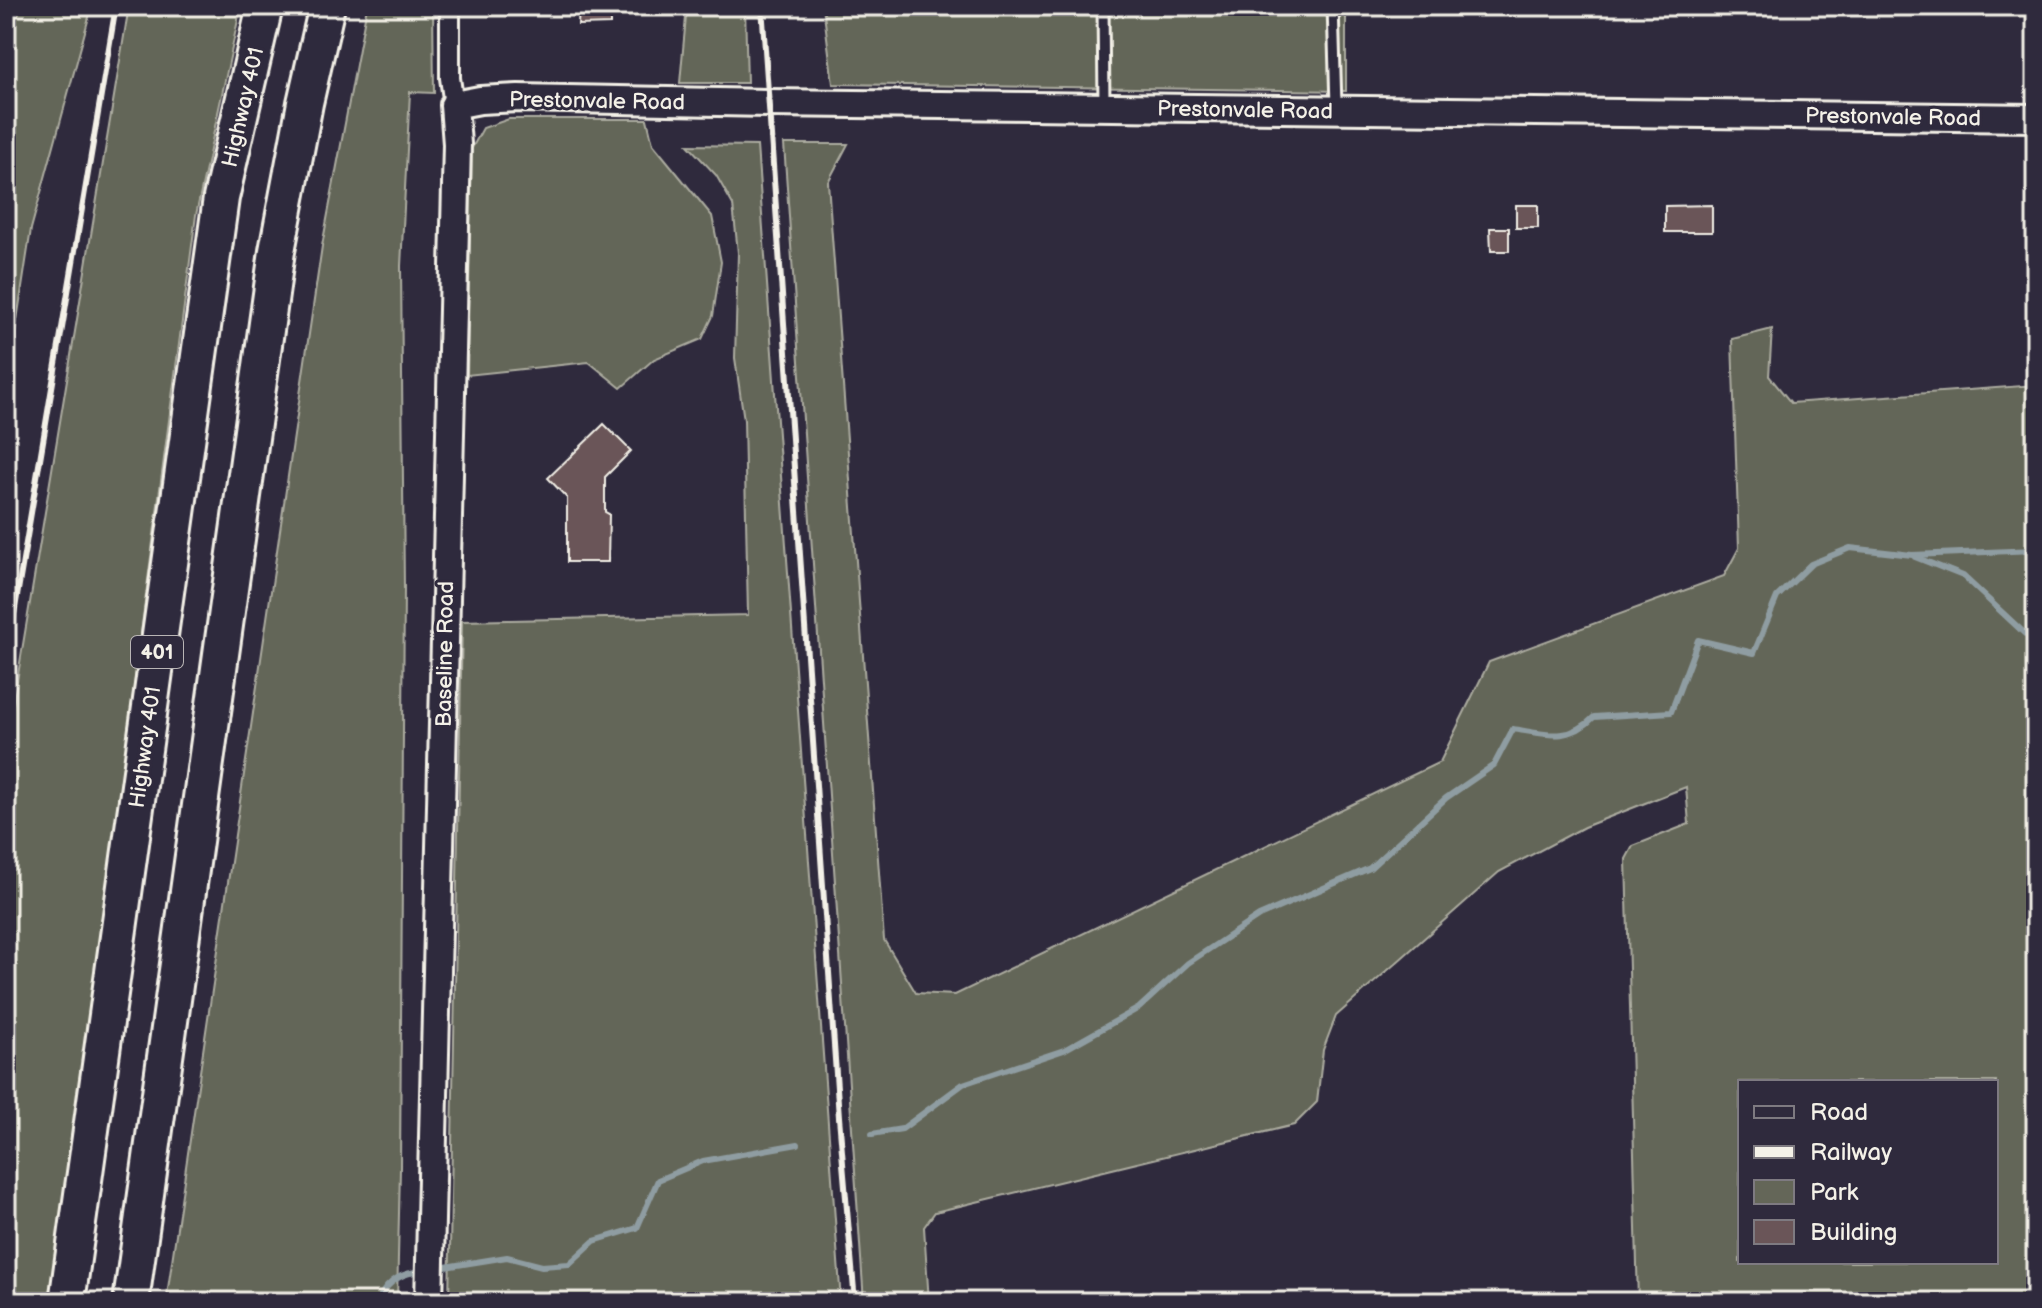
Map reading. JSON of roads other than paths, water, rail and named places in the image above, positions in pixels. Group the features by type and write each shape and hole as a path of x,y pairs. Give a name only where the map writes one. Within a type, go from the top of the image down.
{"highway":[{"name":"Highway 401","path":"67,1302 221,198 265,6"},
{"path":"131,1302 277,251 327,6"}],"street":[{"name":"Baseline Road","path":"429,1302 457,144 450,78 450,6"},
{"name":"Prestonvale Road","path":"454,105 518,98 2036,118"}],"lane":[{"path":"1103,6 1104,107"},
{"path":"1333,6 1336,110"}],"waterway":[{"path":"872,1134 902,1129 963,1084 1064,1050 1139,1008 1188,963 1259,916 1370,868 1446,798 1494,765 1513,729 1566,734 1594,717 1671,712 1698,640 1754,653 1777,597 1811,564 1850,548 1912,555 2036,550"},
{"path":"1915,557 1963,576 2036,644"},
{"path":"445,1267 507,1257 542,1266 569,1264 594,1241 637,1228 658,1180 703,1161 798,1144"},
{"path":"378,1302 392,1281 415,1272"}],"railway":[{"path":"6,662 116,6"},
{"path":"762,6 839,1117 855,1302"}]}
